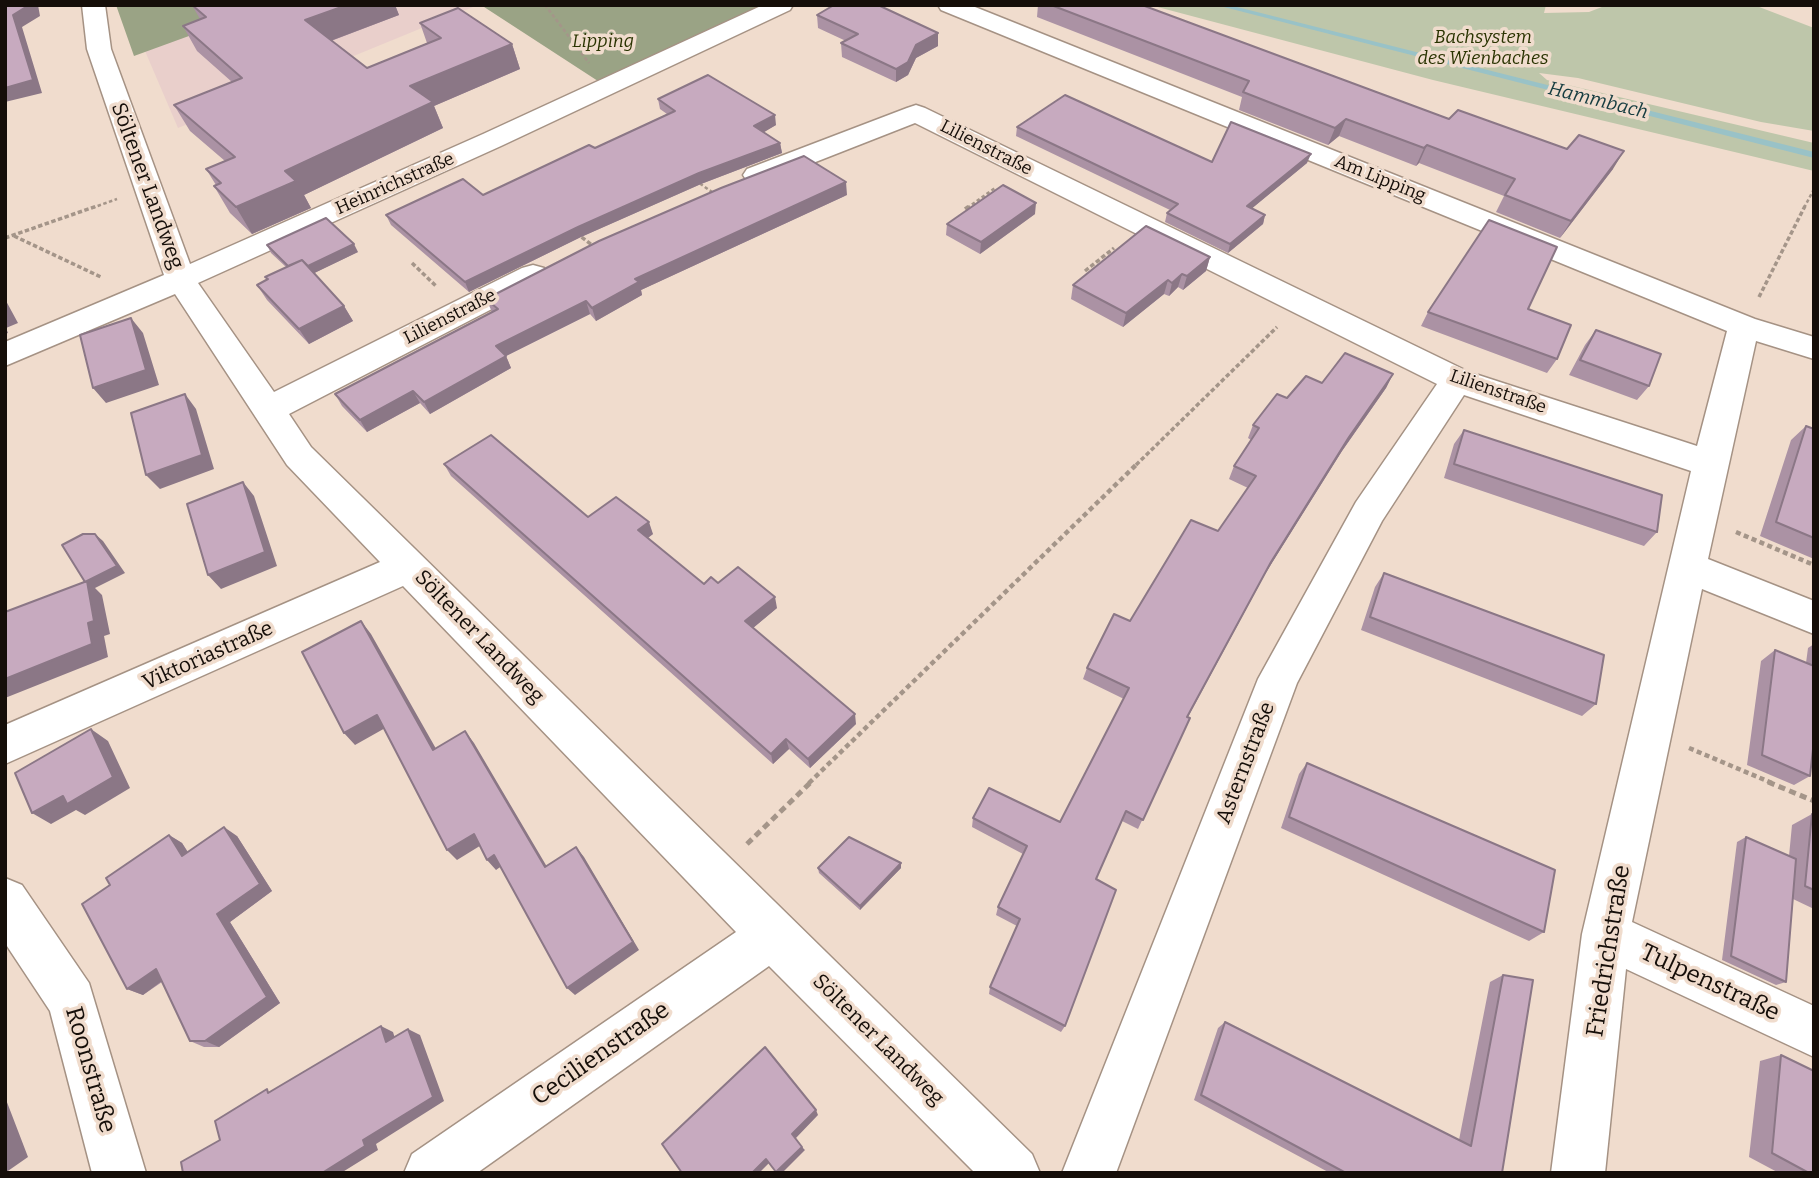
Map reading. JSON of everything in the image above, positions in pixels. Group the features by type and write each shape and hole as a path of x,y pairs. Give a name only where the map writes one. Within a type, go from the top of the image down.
{"street":[{"name":"Söltener Landweg","path":"93,5 100,49 146,189 181,280 299,456 772,935 1013,1173"},
{"name":"Heinrichstraße","path":"5,355 181,280 607,88 782,5"},
{"name":"Am Lipping","path":"949,5 1745,326 1814,348"},
{"name":"Lilienstraße","path":"702,185 916,113 1457,380 1710,464"},
{"name":"Lilienstraße","path":"269,410 582,237"},
{"name":"Friedrichstraße","path":"1578,1173 1606,934 1653,732 1710,464 1745,326"},
{"name":"Asternstraße","path":"1088,1173 1278,679 1369,512 1457,380"},
{"name":"Viktoriastraße","path":"5,746 410,566"},
{"path":"1689,568 1814,618"},
{"name":"Roonstraße","path":"5,901 72,1000 119,1173"},
{"name":"Tulpenstraße","path":"1606,934 1814,1032"},
{"name":"Cecilienstraße","path":"431,1173 772,935"}],"path":[{"path":"545,5 607,88"},
{"path":"5,238 146,189"},
{"path":"1745,326 1814,189"},
{"path":"13,235 142,297"},
{"path":"714,876 1300,304"},
{"path":"1700,516 1814,565"},
{"path":"1653,732 1814,801"}],"shaded area":[{"path":"274,5 478,5 178,128 145,51"}],"green space":[{"path":"116,5 274,5 134,56"},
{"name":"Lipping","path":"481,5 766,5 601,83"},
{"name":"Bachsystem des Wienbaches","path":"1150,5 1546,5 1544,13 1589,12 1607,5 1754,5 1814,28 1814,131 1761,122 1578,78 1539,73 1547,80 1814,143 1814,171 1433,80"}],"building":[{"path":"5,5 29,5 13,15 33,80 5,88"},
{"path":"192,5 347,5 305,20 367,68 441,38 420,23 458,8 512,44 410,86 433,102 285,171 296,181 236,207 214,186 221,183 206,169 235,157 174,105 242,78 183,26 206,17"},
{"path":"834,5 878,5 938,33 916,45 908,62 896,69 841,43 858,34 817,15"},
{"path":"1051,5 1142,5 1449,119 1458,110 1567,149 1579,135 1624,151 1571,221 1505,195 1515,179 1427,145 1424,148 1346,119 1335,128 1243,92 1249,81"},
{"path":"708,75 775,115 754,126 780,143 699,173 578,227 465,282 386,215 463,179 483,195 589,145 595,148 675,111 658,99"},
{"path":"1065,95 1212,162 1231,122 1311,154 1247,206 1265,215 1230,244 1167,213 1178,204 1017,127"},
{"path":"804,156 846,182 635,279 639,282 592,308 586,301 496,346 506,356 424,402 413,391 360,420 335,394 498,309 486,299 599,241 721,188"},
{"path":"1003,185 1036,203 981,242 947,224"},
{"path":"326,218 354,244 308,266 302,260 288,266 267,245"},
{"path":"1489,220 1557,247 1528,309 1571,325 1557,359 1428,312"},
{"path":"1146,226 1210,257 1187,276 1182,274 1172,283 1168,280 1126,313 1073,285"},
{"path":"302,260 344,306 299,329 257,285 268,279 265,277"},
{"path":"131,318 146,370 93,388 80,335"},
{"path":"1596,330 1661,354 1649,386 1580,360"},
{"path":"1345,353 1393,374 1349,437 1271,562 1187,717 1190,718 1143,820 1126,811 1096,879 1116,890 1065,1026 990,987 1020,919 998,907 1027,846 973,818 989,788 1060,822 1129,688 1087,668 1114,614 1130,621 1191,520 1218,531 1256,476 1234,466 1259,428 1253,425 1277,394 1287,398 1306,376 1322,383"},
{"path":"185,394 202,455 146,475 131,413"},
{"path":"1806,426 1814,429 1814,538 1776,522"},
{"path":"1464,430 1662,495 1657,532 1454,464"},
{"path":"491,435 588,517 616,497 649,522 638,530 704,584 711,577 718,583 738,567 775,597 745,621 855,714 808,759 786,739 771,754 444,464"},
{"path":"243,482 265,552 208,575 187,504"},
{"path":"83,534 95,534 117,566 85,582 62,545"},
{"path":"1384,573 1604,655 1596,704 1370,617"},
{"path":"87,581 94,621 88,623 92,644 5,679 5,612"},
{"path":"361,621 433,750 465,731 545,867 576,847 633,942 567,988 494,855 487,860 474,834 447,850 377,715 344,733 302,652"},
{"path":"1775,650 1814,666 1814,740 1810,776 1762,755"},
{"path":"91,729 113,777 67,804 63,796 32,813 15,773"},
{"path":"1307,763 1555,870 1544,932 1289,817"},
{"path":"1812,814 1814,815 1814,890 1805,886"},
{"path":"224,827 260,884 217,914 267,997 205,1041 190,1041 156,969 127,989 82,904 110,885 106,878 169,835 182,856"},
{"path":"849,837 901,863 860,906 818,868"},
{"path":"1746,837 1796,859 1786,982 1731,956"},
{"path":"1503,975 1533,980 1502,1173 1346,1173 1201,1095 1225,1022 1471,1146"},
{"path":"381,1026 386,1042 408,1029 433,1097 363,1140 365,1146 322,1173 183,1173 181,1162 220,1140 215,1121"},
{"path":"765,1047 816,1110 792,1134 802,1147 776,1172 766,1159 752,1173 682,1173 662,1144"},
{"path":"1781,1055 1814,1071 1814,1173 1809,1173 1772,1153"}],"waterway":[{"name":"Hammbach","path":"1219,5 1814,155"}]}
